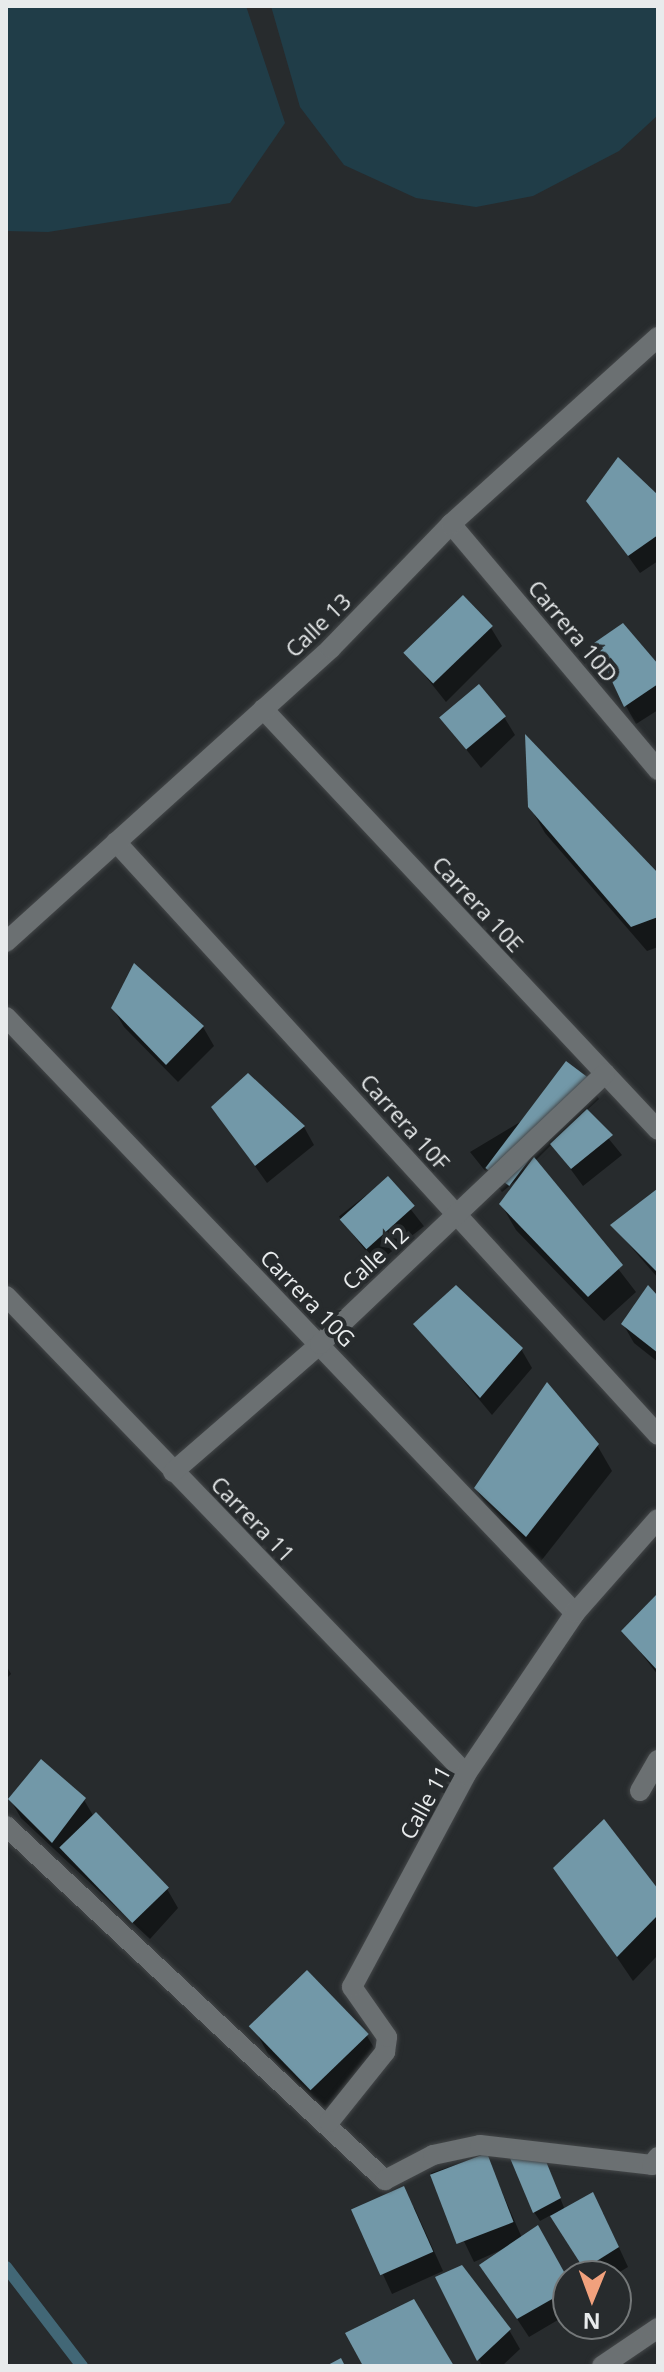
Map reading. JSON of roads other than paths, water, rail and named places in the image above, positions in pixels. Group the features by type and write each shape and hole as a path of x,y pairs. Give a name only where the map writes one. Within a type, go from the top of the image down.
{"street":[{"name":"Calle 13","path":"6,942 331,648 451,524 658,337"},
{"name":"Carrera 10D","path":"451,524 658,770"},
{"name":"Carrera 10E","path":"263,709 658,1130"},
{"name":"Carrera 10F","path":"116,842 658,1435"},
{"name":"Carrera 10G","path":"6,1017 575,1613"},
{"name":"Calle 12","path":"173,1472 320,1344 605,1074"},
{"name":"Carrera 11","path":"6,1296 466,1774"},
{"name":"Calle 11","path":"329,2122 385,2052 383,2028 352,1987 466,1774 575,1613 658,1519"},
{"path":"640,1791 658,1760"},
{"path":"6,1826 329,2122 385,2180 433,2155 480,2145 656,2166"},
{"path":"602,2366 658,2328"}],"waterway":[{"path":"6,2267 82,2366"}]}
